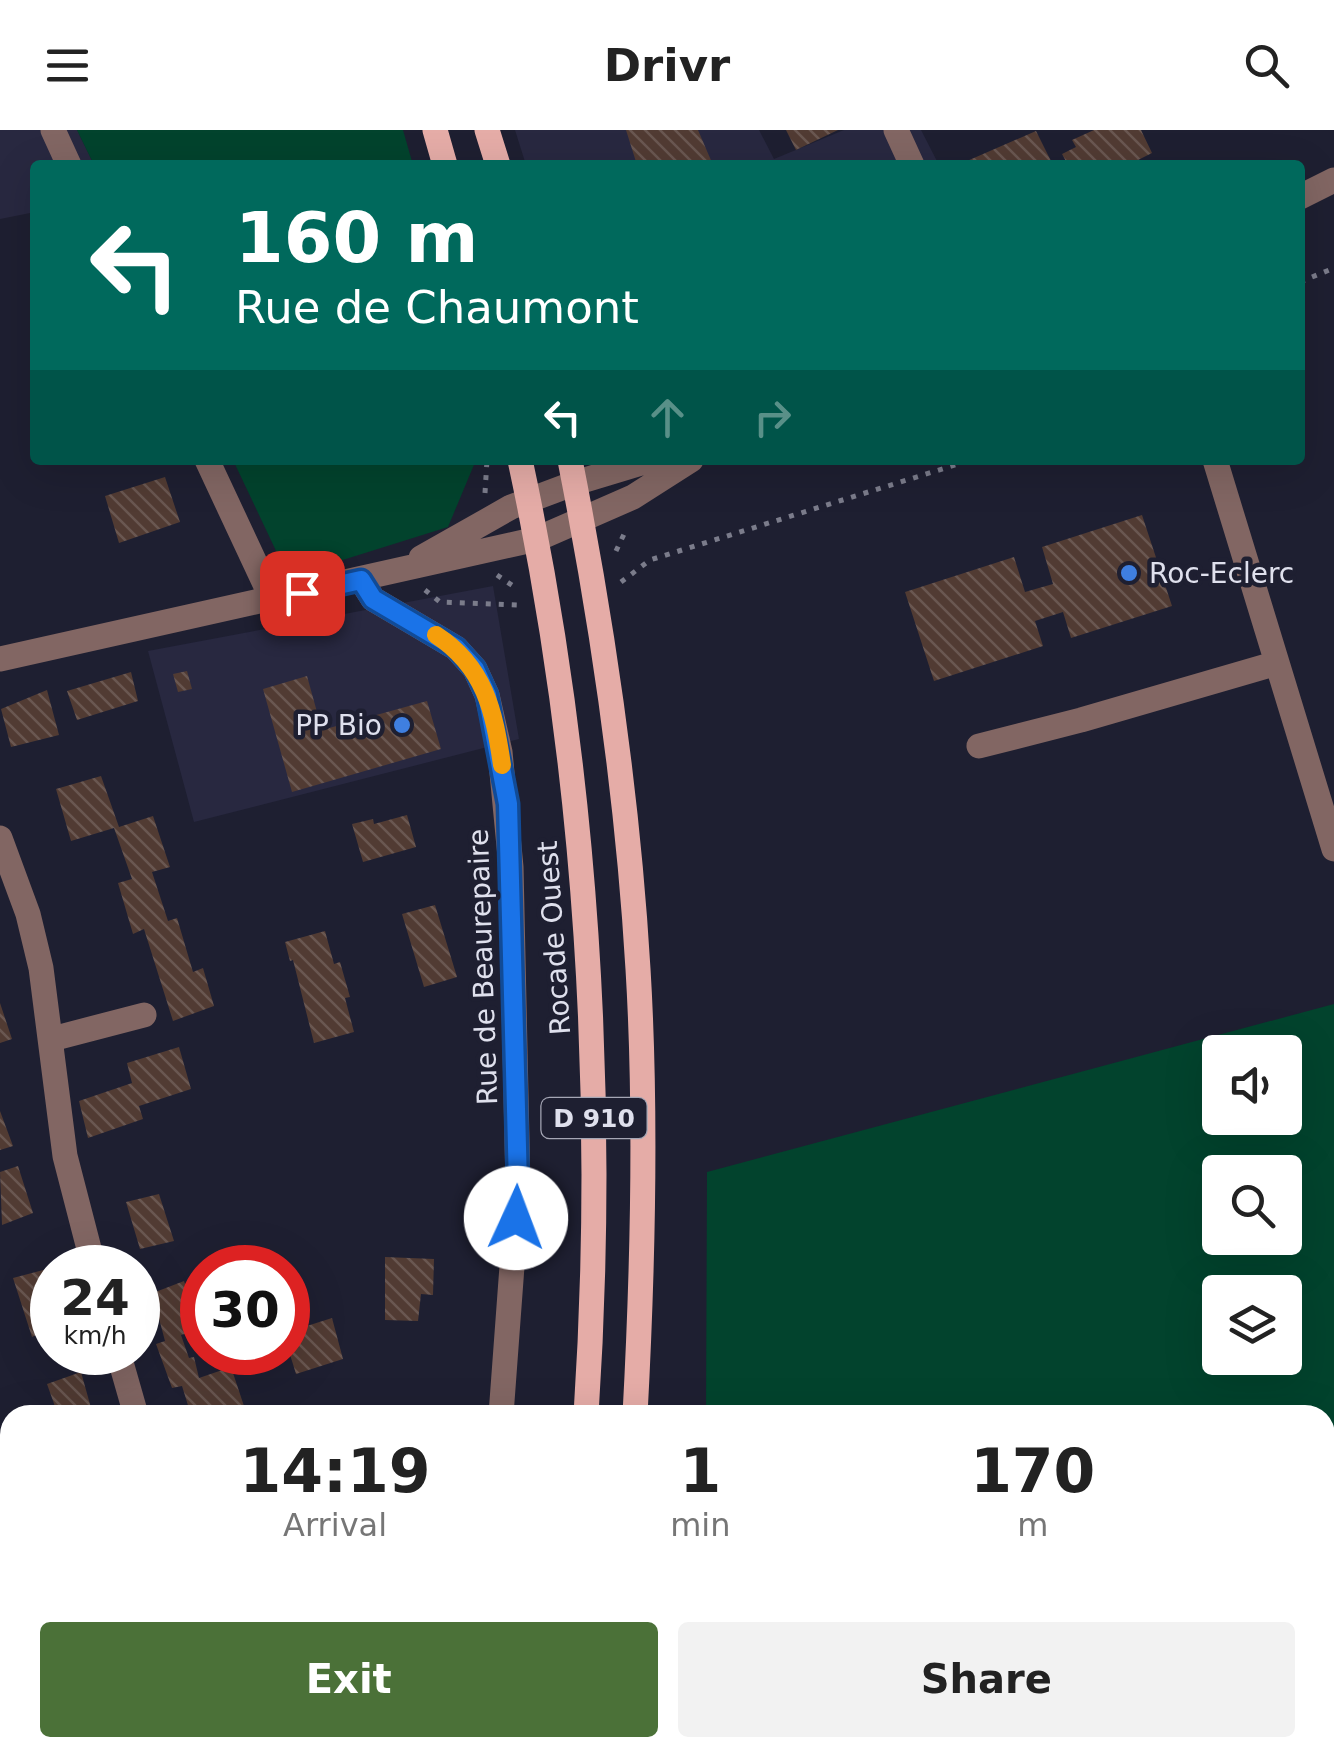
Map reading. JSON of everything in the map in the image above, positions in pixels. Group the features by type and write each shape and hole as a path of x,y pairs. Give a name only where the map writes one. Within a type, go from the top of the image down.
{"main road":[{"path":"436,130 445,160"},
{"path":"487,130 496,160"},
{"name":"Rocade Ouest","path":"521,465 537,540 537,601 575,822 590,992 594,1276 587,1405"},
{"name":"D 910","path":"572,471 608,682 638,969 643,1124 635,1405"}],"street":[{"path":"53,130 67,160"},
{"path":"896,130 910,160"},
{"path":"1305,194 1334,180"},
{"path":"210,465 272,599"},
{"path":"400,570 511,507 529,501 572,471 615,465"},
{"path":"0,659 537,540 633,497 682,465"},
{"path":"1217,465 1334,850"},
{"name":"Rue de Beaurepaire","path":"361,580 373,599 456,648 475,669 487,695 500,752 512,867 518,1185 502,1405"},
{"path":"979,746 1277,663"},
{"path":"0,838 28,914 41,968 65,1156 88,1245"},
{"path":"52,1038 144,1014"},
{"path":"125,1375 133,1405"}],"path":[{"path":"1305,280 1334,268"},
{"path":"485,506 487,465"},
{"path":"596,600 612,597 618,584 650,560 954,465"},
{"path":"400,570 440,602 537,601"},
{"path":"492,571 537,601"}],"shaded area":[{"path":"0,130 77,130 92,160 30,160 30,213 0,219"},
{"path":"515,130 759,130 774,159 844,130 921,130 936,160 524,160"},
{"path":"493,586 519,739 194,822 148,651"}],"green space":[{"path":"77,130 403,130 412,160 92,160"},
{"path":"235,465 474,465 448,527 314,569 290,565 278,555"},
{"path":"1334,1004 1334,1405 706,1405 707,1172 1202,1039 1202,1135 1302,1135 1302,1035 1218,1035"}],"building":[{"path":"626,130 698,130 711,160 635,160"},
{"path":"786,130 838,130 796,150"},
{"path":"1094,130 1141,130 1152,153 1138,160 1065,160 1062,154 1076,147 1072,140"},
{"path":"1036,131 1050,160 969,160"},
{"path":"165,477 180,522 119,543 105,496"},
{"path":"1142,515 1172,606 1071,638 1063,612 1035,621 1043,646 934,681 905,592 1014,557 1025,592 1053,584 1042,547"},
{"path":"187,671 192,689 178,692 173,674"},
{"path":"131,672 138,701 77,720 67,691"},
{"path":"307,676 322,730 427,701 441,749 292,792 263,689"},
{"path":"47,690 59,735 11,747 1,709"},
{"path":"101,776 119,827 153,816 170,867 152,872 168,921 177,918 193,972 203,968 214,1006 173,1021 144,929 133,934 118,883 132,879 114,828 71,841 56,789"},
{"path":"407,815 416,847 363,862 352,824 373,819 374,824"},
{"path":"435,905 457,977 424,987 402,914"},
{"path":"325,931 334,964 340,962 354,1032 314,1043 285,942"},
{"path":"0,1003 12,1039 0,1043"},
{"path":"179,1047 191,1089 139,1106 143,1119 88,1138 79,1101 132,1083 127,1063"},
{"path":"0,1111 13,1146 0,1150"},
{"path":"18,1166 33,1213 2,1225 0,1172"},
{"path":"159,1194 174,1241 139,1245 126,1202"},
{"path":"385,1257 434,1259 433,1295 421,1294 418,1321 385,1320"},
{"path":"30,1274 30,1331 13,1278"},
{"path":"180,1283 180,1375 199,1378 234,1375 244,1405 188,1405 182,1386 172,1388 160,1355 160,1343 165,1341 160,1322 160,1290"},
{"path":"332,1318 343,1359 310,1370 310,1325"},
{"path":"82,1375 90,1405 54,1405 47,1384"}],"slow traffic":[{"path":"436,635 456,648 475,669 487,695 502,765"}],"place":[{"name":"Roc-Eclerc","path":"1129,573"},
{"name":"PP Bio","path":"402,725"}],"route":[{"path":"302,593 361,580 373,599 456,648 475,669 487,695 508,804 512,867 516,1218"}]}
